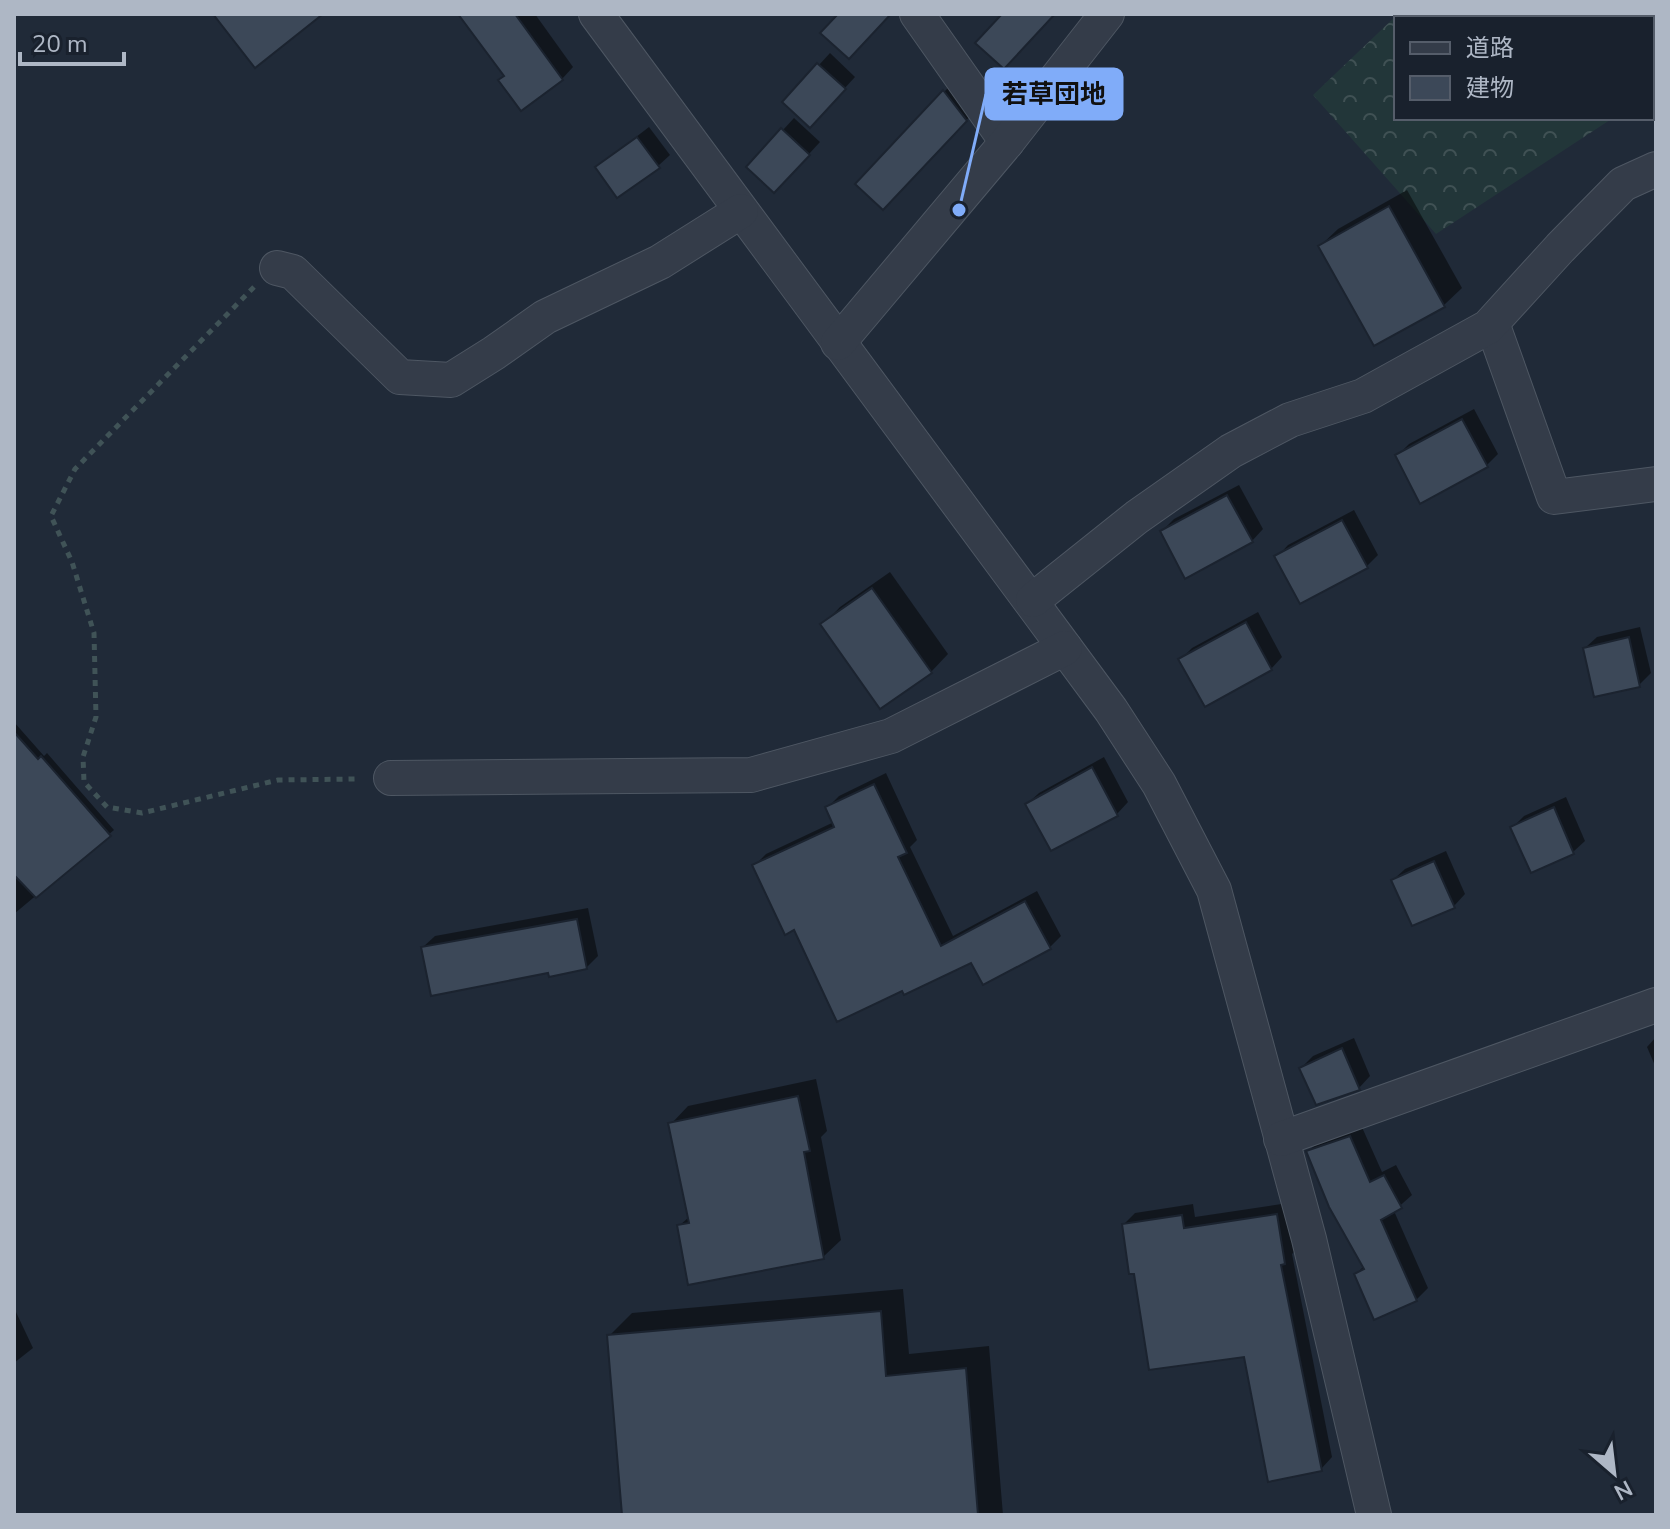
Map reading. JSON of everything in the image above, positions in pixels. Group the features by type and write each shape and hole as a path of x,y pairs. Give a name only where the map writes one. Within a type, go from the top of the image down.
{"street":[{"path":"596,14 838,343 1033,600 1111,710 1159,784 1214,890 1309,1239 1374,1515"},
{"path":"917,14 1007,142"},
{"path":"838,343 1007,142 1107,14"},
{"path":"1033,600 1137,517 1231,451 1290,420 1363,396 1492,323 1623,184 1656,169"},
{"path":"277,268 293,272 400,377 451,380 545,317 660,262 741,211"},
{"path":"1492,323 1554,497 1656,484"},
{"path":"391,778 751,775 891,736 1065,648"},
{"path":"1281,1139 1656,1005"}],"path":[{"path":"249,291 75,469 51,516 72,562 94,633 96,717 83,757 84,782 107,807 142,813 278,780 391,778"}],"green space":[{"path":"1656,14 1656,91 1654,16 1396,16"},
{"path":"1394,18 1394,120 1610,120 1436,234 1313,95"}],"building":[{"path":"213,14 323,14 255,68"},
{"path":"458,14 515,14 563,80 521,111 498,80 504,76"},
{"path":"838,14 891,14 849,59 820,33"},
{"path":"1002,14 1055,14 1004,69 975,43"},
{"path":"817,63 846,89 810,128 782,102"},
{"path":"943,90 967,121 883,210 855,184"},
{"path":"781,128 810,155 774,193 746,167"},
{"path":"637,137 660,168 617,198 595,167"},
{"path":"1389,206 1445,307 1374,346 1318,246"},
{"path":"1462,419 1488,467 1420,504 1395,455"},
{"path":"1227,495 1253,542 1185,579 1160,531"},
{"path":"1342,520 1368,568 1300,604 1274,556"},
{"path":"872,588 932,673 880,709 820,624"},
{"path":"1246,622 1272,670 1205,707 1178,659"},
{"path":"1629,637 1640,687 1594,697 1583,648"},
{"path":"14,732 38,759 41,756 111,836 36,898 14,875"},
{"path":"1092,767 1118,816 1051,851 1025,804"},
{"path":"874,784 907,853 898,857 941,946 1025,901 1051,949 983,985 971,963 837,1022 794,930 785,935 752,865 834,827 825,807"},
{"path":"1554,807 1574,854 1531,873 1510,827"},
{"path":"1434,861 1455,908 1412,926 1391,880"},
{"path":"577,919 587,969 549,977 548,973 431,996 421,947"},
{"path":"1342,1048 1360,1090 1316,1105 1299,1068"},
{"path":"798,1096 810,1151 804,1152 824,1259 688,1285 677,1225 689,1223 668,1123"},
{"path":"1350,1136 1370,1182 1384,1175 1402,1208 1381,1220 1417,1301 1374,1320 1354,1274 1364,1269 1329,1207 1306,1151"},
{"path":"1277,1214 1285,1264 1281,1265 1322,1471 1268,1482 1244,1357 1149,1370 1134,1274 1129,1274 1122,1224 1182,1215 1184,1228"},
{"path":"881,1311 886,1376 966,1368 978,1515 622,1515 607,1335"}],"place":[{"name":"若草団地","path":"959,210"}]}
